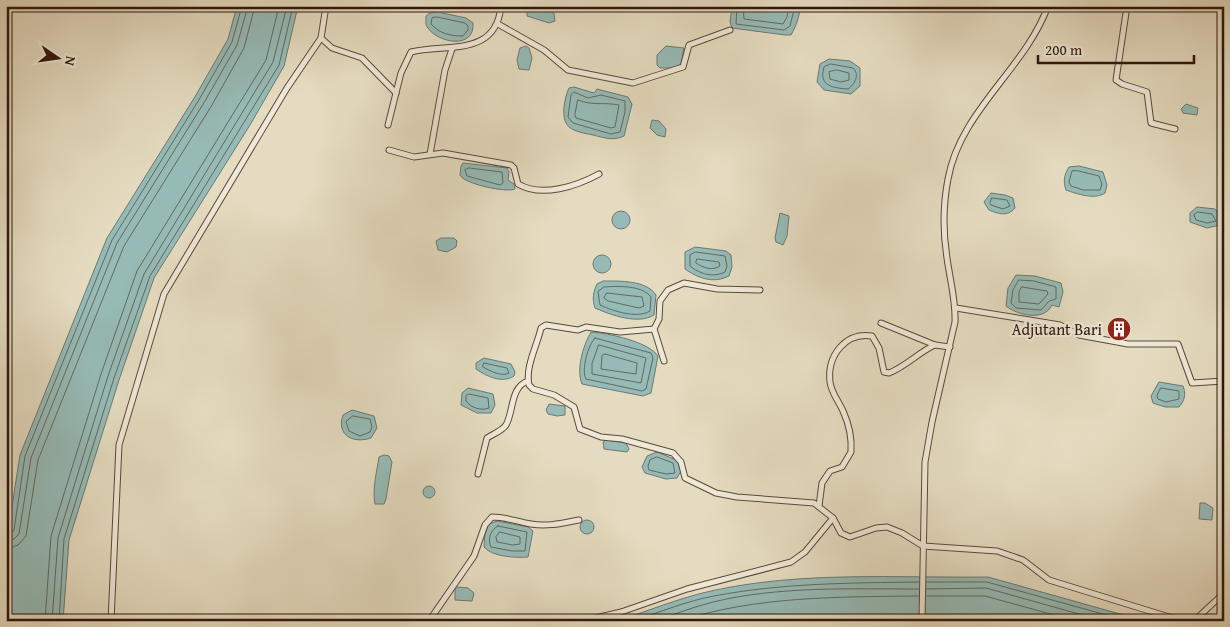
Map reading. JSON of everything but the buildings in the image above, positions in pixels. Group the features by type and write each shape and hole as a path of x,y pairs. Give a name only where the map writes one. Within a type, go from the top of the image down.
{"street":[{"path":"111,621 119,445 164,294 287,88 321,38 326,6"},
{"path":"388,125 401,73 411,52 432,48 452,49 480,40 494,30 498,24 501,6"},
{"path":"922,621 926,462 932,422 950,347 956,308 944,232 948,178 962,138 995,88 1040,28 1048,6"},
{"path":"1127,6 1116,80 1122,84 1147,92 1151,122 1175,129"},
{"path":"498,24 544,50 568,70 633,83 661,72 683,67 690,45 730,30"},
{"path":"321,38 332,48 362,58 396,94"},
{"path":"430,154 445,70 452,49"},
{"path":"389,150 414,156 443,153 511,165 514,168 518,184 534,188 558,190 582,183 599,174"},
{"path":"664,361 654,329 659,318 660,301 668,290 684,283 717,289 760,290"},
{"path":"956,308 1060,325 1079,335 1128,344 1178,344 1192,383 1224,381"},
{"path":"881,323 935,345 950,347"},
{"path":"654,329 620,332 586,327 578,330 546,325 541,328 528,381 533,390 554,395 574,407 580,429 601,437 622,438 673,453 681,462 685,478 716,493 737,497 814,503 833,518 841,533 850,538 876,528 887,527 923,546 997,550 1023,560 1049,580 1182,621"},
{"path":"818,506 822,483 830,471 842,467 851,452 848,424 830,383 831,364 836,352 845,341 857,336 872,336 877,341 884,372 889,373 909,364 928,348 935,345"},
{"path":"478,474 487,438 506,425 515,392 522,383 528,381"},
{"path":"429,621 474,556 487,521 492,517 546,526 579,520"},
{"path":"582,621 621,612 687,589 791,562 805,552 833,518"},
{"path":"1194,621 1224,593"}],"water":[{"path":"237,6 298,6 284,66 250,125 154,278 119,380 69,540 63,621 6,621 6,545 20,455 107,238 196,95 228,39"},
{"path":"527,6 535,6 554,13 555,21 549,23 527,16"},
{"path":"732,6 800,6 793,32 791,35 785,35 732,28 730,22"},
{"path":"438,12 466,18 473,23 472,32 468,37 455,41 447,40 433,33 426,26 426,16 430,13"},
{"path":"526,46 529,48 532,58 529,70 519,69 517,60 520,48"},
{"path":"666,46 684,48 681,64 674,68 660,68 657,65 657,55"},
{"path":"829,59 850,61 860,68 860,86 851,94 824,90 817,82 820,64"},
{"path":"574,87 594,93 597,89 628,97 632,104 624,136 613,139 605,138 580,132 567,125 564,115 566,95 569,88"},
{"path":"1186,104 1198,108 1197,115 1183,113 1181,109"},
{"path":"652,120 659,121 666,129 665,137 657,135 650,128"},
{"path":"463,163 507,168 509,172 508,180 514,184 515,189 495,189 469,182 460,175"},
{"path":"1079,166 1103,172 1107,185 1105,193 1091,196 1066,190 1064,181 1067,170 1069,167"},
{"path":"991,193 1013,198 1015,208 1006,214 989,210 984,202"},
{"path":"1197,207 1215,209 1221,216 1220,225 1207,228 1190,222 1190,213"},
{"path":"621,211 627,214 630,220 627,226 621,229 615,226 612,220 615,214"},
{"path":"780,213 789,216 787,236 783,245 776,242 775,238"},
{"path":"441,238 454,238 457,241 456,247 447,252 438,250 436,241"},
{"path":"695,247 726,251 731,255 732,267 729,276 711,280 695,275 685,269 685,252"},
{"path":"602,255 608,258 611,264 608,270 602,273 596,270 593,264 596,258"},
{"path":"1016,275 1035,276 1061,283 1063,292 1059,307 1052,305 1043,314 1030,315 1017,312 1006,306 1008,288"},
{"path":"603,281 632,282 652,290 656,295 654,315 640,319 624,318 595,308 593,299 595,290 597,284"},
{"path":"591,332 628,339 646,346 658,356 651,393 643,396 582,384 580,378 581,358"},
{"path":"484,358 511,364 515,372 514,376 499,379 480,372 476,369 476,363"},
{"path":"1159,382 1183,386 1184,397 1179,407 1165,407 1153,403 1151,396"},
{"path":"468,388 493,394 495,405 491,413 477,413 461,405 462,393"},
{"path":"549,404 565,406 565,415 548,414 546,410"},
{"path":"352,410 374,416 377,428 371,438 364,440 352,439 344,433 341,422 343,415"},
{"path":"606,440 626,443 629,449 627,452 604,449 603,442"},
{"path":"657,452 679,461 681,471 677,478 666,479 645,473 642,467 647,456"},
{"path":"389,456 392,462 386,499 384,504 375,504 374,486 379,457"},
{"path":"429,486 435,492 429,498 423,492"},
{"path":"1200,503 1205,503 1213,508 1212,520 1199,519"},
{"path":"587,520 592,522 594,527 592,532 587,534 582,532 580,527 582,522"},
{"path":"497,521 528,527 533,531 528,557 498,555 484,547 485,533 489,524"},
{"path":"988,577 1145,621 617,621 699,594 745,585 814,578"},
{"path":"458,587 468,588 474,593 472,601 455,600 455,589"}],"place":[{"name":"Adjutant Bari","path":"1119,329"}]}
